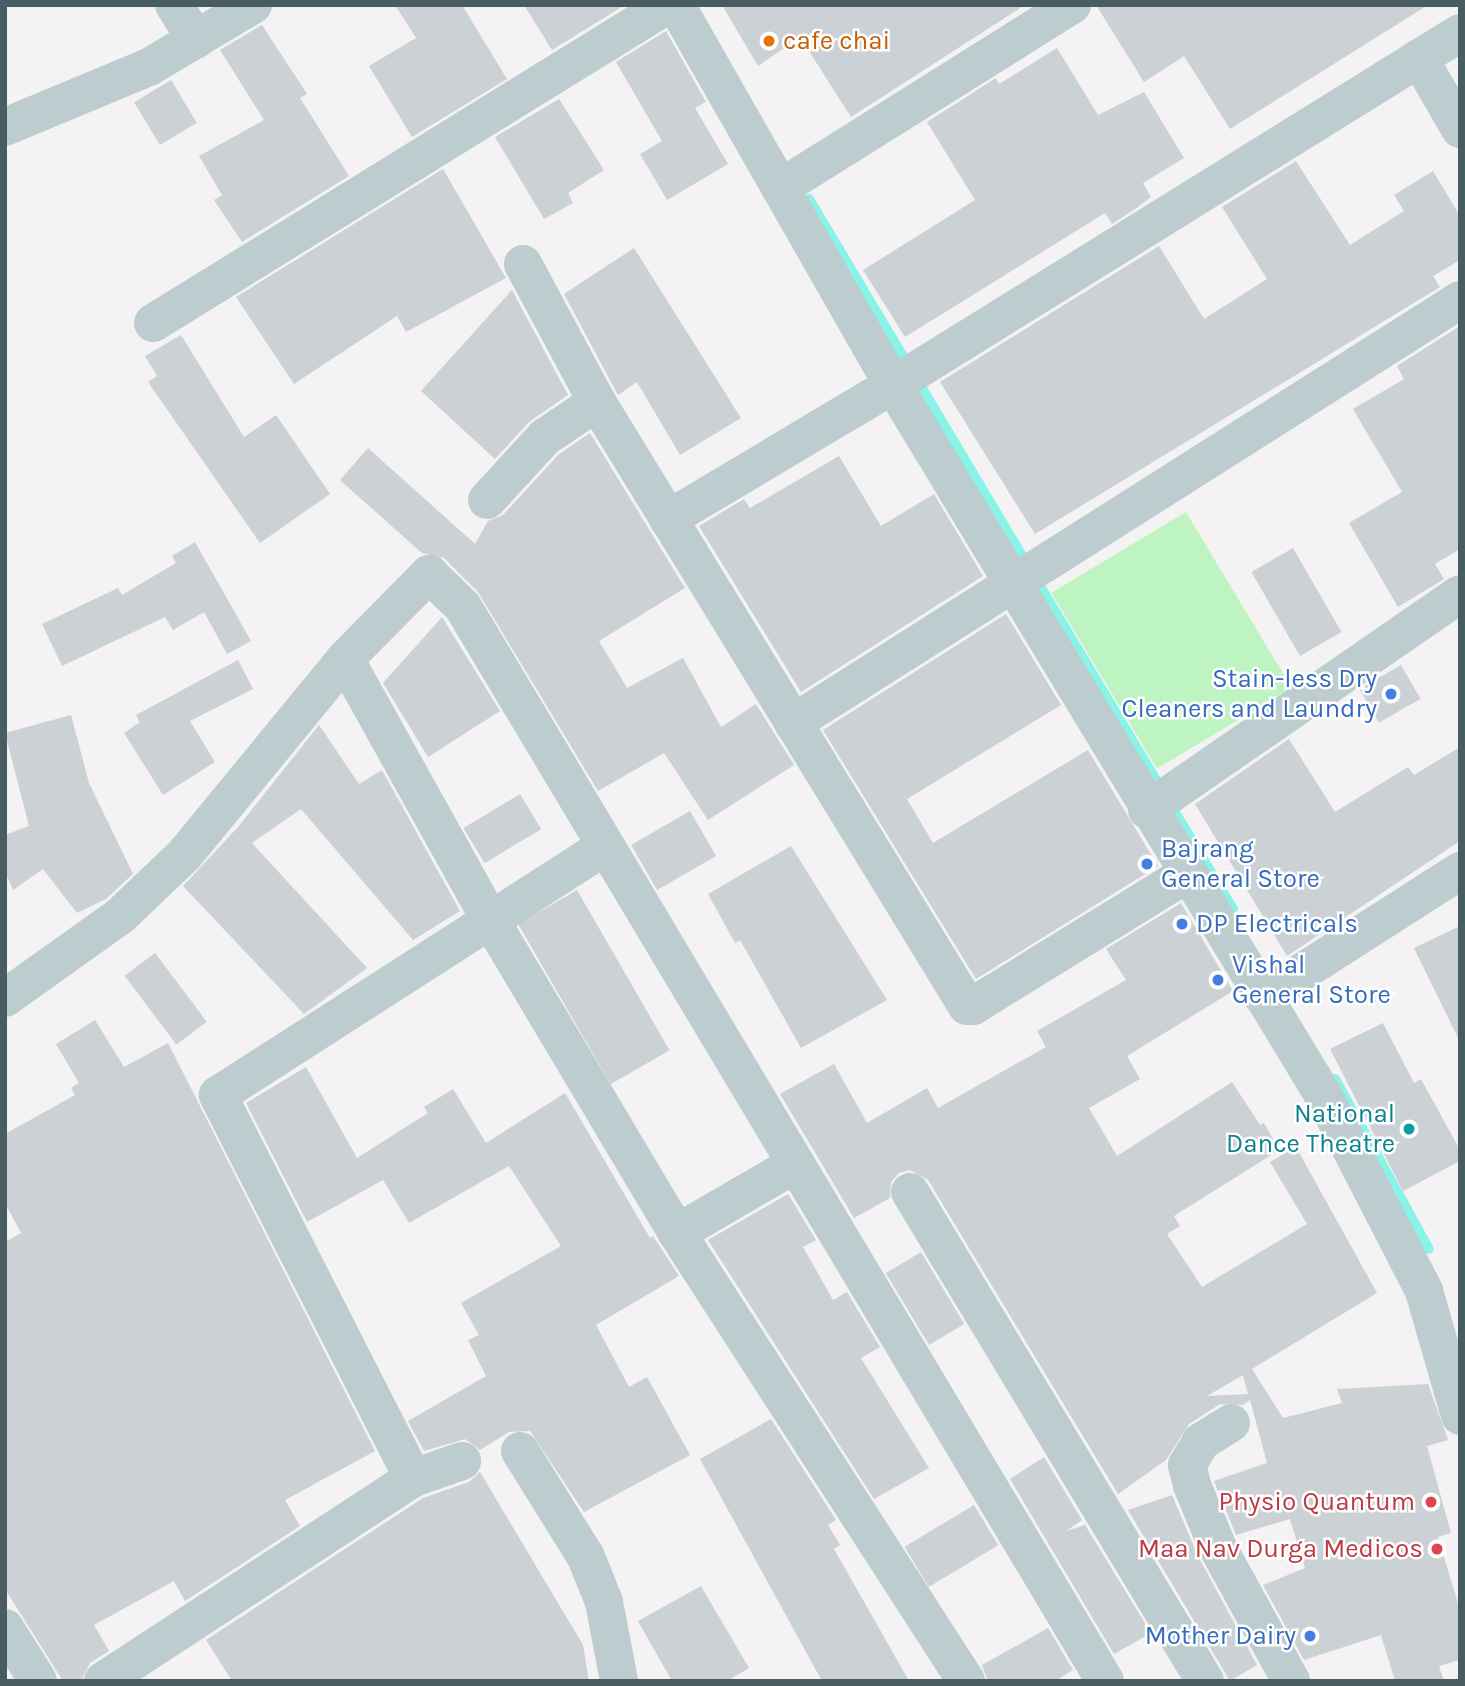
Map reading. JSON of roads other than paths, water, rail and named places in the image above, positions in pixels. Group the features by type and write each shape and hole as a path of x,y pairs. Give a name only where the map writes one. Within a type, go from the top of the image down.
{"street":[{"path":"174,5 197,40"},
{"path":"5,127 149,67 253,5"},
{"path":"152,323 667,5"},
{"path":"676,5 893,385 1147,810 1322,1093 1423,1291 1460,1416"},
{"path":"780,188 1072,5"},
{"path":"668,519 893,385 1460,33"},
{"path":"1419,58 1460,129"},
{"path":"523,264 597,402 967,1006 973,1006 1188,873"},
{"path":"793,723 1014,586 1460,300"},
{"path":"487,500 545,437 597,402"},
{"path":"5,998 120,916 185,854 345,659 429,574 463,607 794,1165 1105,1681"},
{"path":"1147,810 1460,594"},
{"path":"345,659 491,921 677,1233 966,1681"},
{"path":"412,1478 218,1095 604,846"},
{"path":"1263,997 1460,872"},
{"path":"677,1233 794,1165"},
{"path":"910,1192 1205,1681"},
{"path":"1231,1423 1201,1442 1187,1465 1192,1485 1218,1548 1291,1681"},
{"path":"520,1451 586,1557 604,1602 619,1681"},
{"path":"103,1681 412,1478 462,1461"},
{"path":"5,1628 38,1681"}],"waterway":[{"path":"809,199 1233,909"},
{"path":"1335,1079 1429,1249"}],"place":[{"name":"cafe chai","path":"769,41"},
{"name":"Stain-less Dry Cleaners and Laundry","path":"1391,694"},
{"name":"Bajrang General Store","path":"1147,864"},
{"name":"DP Electricals","path":"1182,924"},
{"name":"Vishal General Store","path":"1218,980"},
{"name":"National Dance Theatre","path":"1409,1129"},
{"name":"Physio Quantum","path":"1431,1502"},
{"name":"Maa Nav Durga Medicos","path":"1437,1549"},
{"name":"Mother Dairy","path":"1310,1636"}]}
